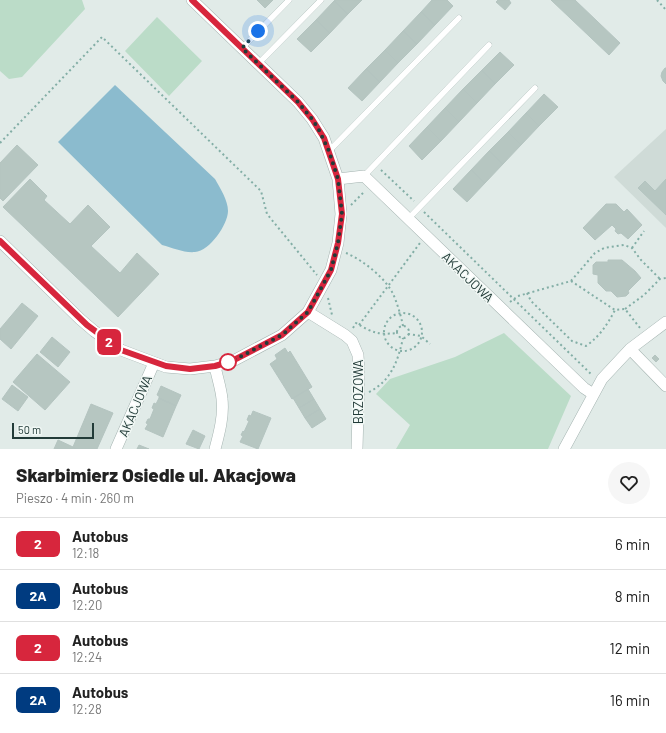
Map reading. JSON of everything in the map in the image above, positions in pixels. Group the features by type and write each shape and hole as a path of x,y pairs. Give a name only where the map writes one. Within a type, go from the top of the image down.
{"street":[{"name":"AKACJOWA","path":"0,241 94,332 121,350 166,366 190,369 215,366 232,361 282,335 308,312 331,270 338,243 342,214 338,179 329,151 324,138 312,119 298,102 196,1"},
{"name":"AKACJOWA","path":"364,176 500,308 592,394"},
{"path":"338,179 364,176"},
{"name":"BRZOZOWA","path":"308,312 352,341 358,355 357,449"},
{"path":"564,449 592,394 602,379 630,349 666,322"},
{"path":"630,349 666,386"},
{"name":"AKACJOWA","path":"116,449 154,363"},
{"path":"215,366 222,400 220,428 215,449"}],"lane":[{"path":"242,48 289,0"},
{"path":"258,64 321,0"},
{"path":"329,151 459,18"},
{"path":"364,176 489,45"},
{"path":"408,219 536,88"}],"path":[{"path":"657,0 666,10"},
{"path":"0,143 102,37 261,191 267,214 324,283"},
{"path":"376,165 594,377"},
{"path":"632,248 644,231"},
{"path":"359,325 425,236"},
{"path":"500,308 527,293 571,281 595,253 604,248 624,245 632,248 641,260 660,279"},
{"path":"341,251 364,263 372,269 388,286 394,295 403,326 408,330 408,334"},
{"path":"571,281 615,310 625,309 644,295 660,279 666,278"},
{"path":"527,293 531,301 572,341 586,346 606,327 615,310"},
{"path":"328,295 332,316"},
{"path":"625,309 641,330 638,332"},
{"path":"400,314 410,315 418,321 420,325 421,336 418,344 405,351 400,351 388,343 384,334 388,321 400,314"},
{"path":"349,329 353,328 356,323 373,333 397,333"},
{"path":"397,333 399,328 403,326"},
{"path":"397,333 398,336 403,338"},
{"path":"358,393 370,391 384,382 393,370 403,338 408,334 421,336 430,344"}],"shaded area":[{"path":"666,129 666,228 614,177"}],"green space":[{"path":"0,0 82,0 85,9 22,77 9,79 0,71"},
{"path":"157,17 202,61 169,96 125,51"},
{"path":"504,333 571,396 548,449 396,449 410,425 376,394 390,379 455,357"}],"water":[{"path":"115,85 215,179 221,190 228,207 225,223 212,242 201,250 187,252 162,245 58,142"}],"building":[{"path":"257,0 273,0 265,8"},
{"path":"362,0 348,14 334,1"},
{"path":"432,0 447,0 453,6 435,25 421,12"},
{"path":"498,0 509,0 511,3 505,10 496,2"},
{"path":"551,0 575,0 620,43 609,55"},
{"path":"334,1 348,14 330,33 316,20"},
{"path":"421,12 435,25 417,44 403,31"},
{"path":"316,20 330,33 311,52 297,39"},
{"path":"403,31 417,44 398,63 385,50"},
{"path":"385,50 398,63 380,82 366,69"},
{"path":"500,52 514,65 495,84 482,70"},
{"path":"666,68 666,84 661,76"},
{"path":"366,69 380,82 362,101 348,88"},
{"path":"482,70 495,84 477,103 463,89"},
{"path":"463,89 477,103 459,122 445,108"},
{"path":"544,94 558,107 539,126 526,113"},
{"path":"445,108 459,122 441,141 427,127"},
{"path":"526,113 539,126 521,145 508,132"},
{"path":"427,127 441,141 422,160 409,146"},
{"path":"508,132 521,145 503,164 489,151"},
{"path":"17,145 38,165 3,201 0,198 0,163"},
{"path":"489,151 503,164 485,183 471,170"},
{"path":"471,170 485,183 467,202 453,189"},
{"path":"30,179 47,196 44,200 70,224 88,205 110,227 91,246 120,273 137,253 159,274 118,317 3,207"},
{"path":"666,179 666,215 638,188 645,181 655,191"},
{"path":"606,204 616,204 624,212 627,209 642,225 628,239 621,233 618,234 612,225 595,240 583,228"},
{"path":"608,260 622,260 641,278 628,291 629,293 626,296 617,297 611,291 606,291 598,283 598,275 593,274 593,265 596,262 608,262"},
{"path":"22,303 38,316 11,349 0,339 0,329"},
{"path":"52,337 70,352 58,367 40,352"},
{"path":"285,348 288,353 290,351 312,387 292,399 270,364 277,359 275,355"},
{"path":"37,354 70,382 45,410 13,382"},
{"path":"655,355 659,359 656,362 652,358"},
{"path":"12,385 28,397 18,411 2,399"},
{"path":"161,386 181,395 176,406 159,398 157,395"},
{"path":"308,389 314,399 299,408 293,398"},
{"path":"159,398 176,406 163,437 145,429 148,424 146,423 148,419 150,419 154,409 152,408 154,403 156,404"},
{"path":"314,399 320,409 305,418 299,408"},
{"path":"91,404 113,413 97,449 77,449 73,447"},
{"path":"320,409 326,419 312,428 305,418"},
{"path":"253,411 271,418 258,449 240,442 243,436 241,435 249,421 247,420 249,415 251,416"},
{"path":"193,430 205,436 199,449 186,444"},
{"path":"58,440 73,447 77,449 54,449"},
{"path":"139,445 149,449 137,449"}],"bus line":[{"name":"2","path":"0,241 94,332 121,350 166,366 190,369 215,366 232,361 282,335 308,312 331,270 338,243 342,214 338,179 329,151 324,138 312,119 298,102 192,0"}],"route":[{"path":"228,362 282,335 308,312 331,270 338,243 342,214 338,179 324,138 318,128 298,102 242,48 258,31"}]}
